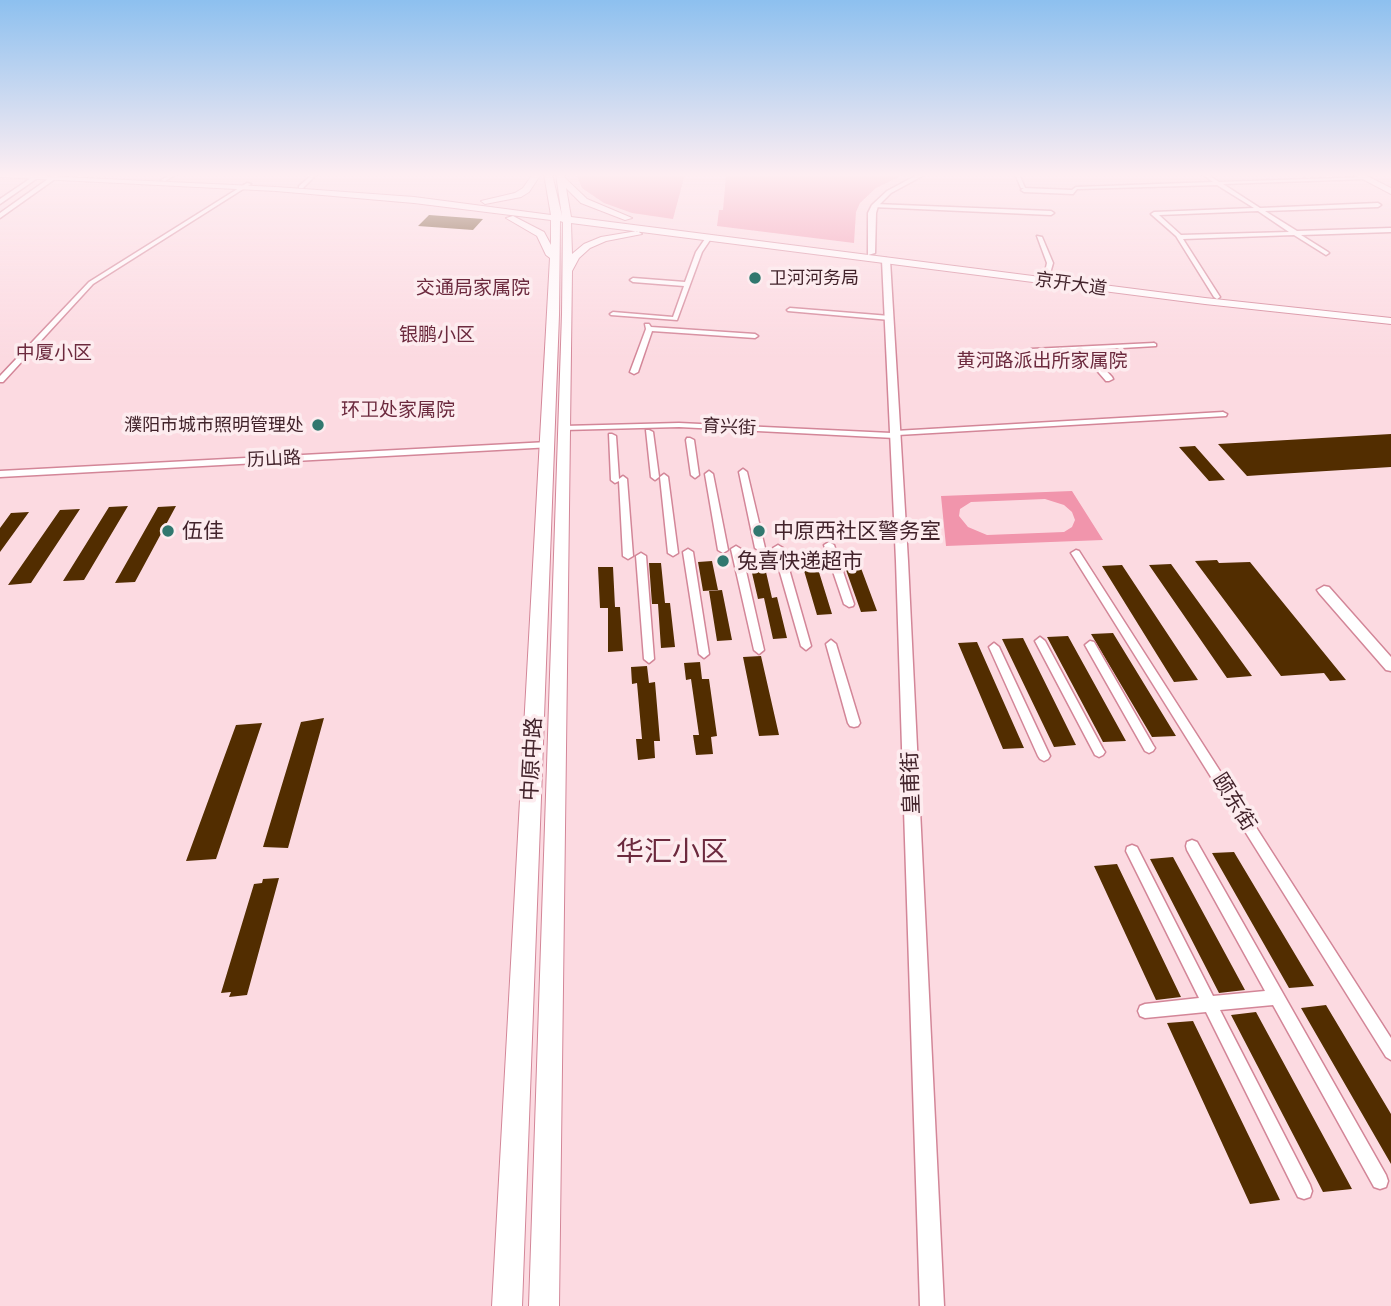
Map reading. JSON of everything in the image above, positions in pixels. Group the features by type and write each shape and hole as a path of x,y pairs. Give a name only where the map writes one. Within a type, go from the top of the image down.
{"main road":[{"path":"540,235 561,272 581,250 604,239 626,235"},
{"name":"中原中路","path":"544,1306 564,428 561,235"},
{"name":"京开大道","path":"699,235 874,255 1205,301 1391,321"},
{"name":"京开大道","path":"714,235 1217,297 1391,314"},
{"name":"中原中路","path":"507,1306 548,445 561,272"}],"street":[{"path":"0,380 91,283 168,235"},
{"path":"870,235 874,255"},
{"path":"874,235 874,255"},
{"path":"1178,235 1217,297"},
{"path":"1180,237 1240,235"},
{"path":"1299,235 1326,253"},
{"path":"613,314 675,319 699,252 709,237"},
{"path":"1039,237 1050,263 1047,276"},
{"name":"皇甫街","path":"874,255 890,318 932,1306"},
{"path":"633,280 688,284"},
{"path":"790,310 890,318"},
{"path":"634,372 649,329 644,317"},
{"path":"649,329 755,336"},
{"path":"1031,351 1153,345"},
{"path":"1082,349 1109,380"},
{"name":"育兴街","path":"564,428 679,425 895,435 1223,414"},
{"path":"649,432 673,553"},
{"path":"612,436 628,556"},
{"path":"690,440 695,475"},
{"name":"历山路","path":"0,474 548,445"},
{"path":"743,472 761,548"},
{"path":"709,474 723,550"},
{"path":"829,545 849,604"},
{"path":"778,548 806,646"},
{"path":"736,549 759,650"},
{"path":"688,552 704,654"},
{"name":"颐东街","path":"1076,553 1391,1052"},
{"path":"641,556 649,659"},
{"path":"1324,590 1391,666"},
{"path":"1040,641 1099,752"},
{"path":"831,644 854,723"},
{"path":"1090,645 1149,748"},
{"path":"994,647 1044,756"},
{"path":"1192,846 1380,1181"},
{"path":"1132,851 1304,1191"},
{"path":"1145,1011 1276,997"}],"shaded area":[{"path":"789,235 855,235 854,243"},
{"path":"1072,491 1103,540 946,546 941,496","holes":["1045,499 1064,505 1072,512 1075,520 1072,527 1064,532 987,535 968,527 959,516 960,509 971,502"]}],"building":[{"path":"1391,434 1391,467 1247,476 1218,444"},
{"path":"1195,446 1225,480 1209,481 1179,447"},
{"path":"128,506 84,580 63,581 109,507"},
{"path":"176,506 135,582 115,583 158,507"},
{"path":"80,509 31,583 8,585 60,510"},
{"path":"29,512 0,552 0,528 11,513"},
{"path":"855,552 877,611 861,612 840,553"},
{"path":"814,556 832,614 817,615 800,557"},
{"path":"763,559 772,598 777,597 787,638 773,639 764,598 758,599 749,560"},
{"path":"1217,560 1219,563 1250,562 1346,680 1330,681 1324,673 1281,676 1195,561"},
{"path":"712,561 718,590 703,591 698,562"},
{"path":"649,563 661,563 665,603 670,603 675,647 661,648 658,604 652,604"},
{"path":"1171,564 1252,676 1227,678 1149,565"},
{"path":"1122,565 1198,680 1174,682 1102,566"},
{"path":"598,567 613,567 615,607 620,607 623,651 608,652 608,608 600,608"},
{"path":"722,590 732,640 717,641 709,591"},
{"path":"1113,633 1176,736 1152,737 1091,634"},
{"path":"1068,636 1126,741 1103,742 1047,637"},
{"path":"1023,638 1076,745 1054,747 1002,639"},
{"path":"977,642 1024,748 1003,749 958,643"},
{"path":"761,656 779,735 759,736 743,657"},
{"path":"700,662 702,679 709,679 717,736 711,737 713,754 696,755 693,735 699,735 691,679 686,680 684,663"},
{"path":"647,666 649,683 655,682 660,741 654,741 655,758 638,760 636,739 642,739 637,683 632,684 631,667"},
{"path":"324,718 288,848 263,847 301,722"},
{"path":"262,723 216,859 186,861 236,725"},
{"path":"1234,852 1314,986 1289,988 1212,853"},
{"path":"1173,857 1245,990 1219,993 1150,859"},
{"path":"1117,864 1181,997 1156,1000 1094,866"},
{"path":"279,878 247,995 229,997 231,992 221,993 254,884 262,883 263,879"},
{"path":"1326,1005 1391,1114 1391,1164 1301,1008"},
{"path":"1256,1012 1352,1189 1323,1192 1231,1015"},
{"path":"1193,1021 1280,1200 1250,1204 1167,1023"}],"place":[{"name":"卫河河务局","path":"755,278"},
{"name":"濮阳市城市照明管理处","path":"318,425"},
{"name":"伍佳","path":"168,531"},
{"name":"中原西社区警务室","path":"759,531"},
{"name":"兔喜快递超市","path":"723,561"}],"district":[{"name":"交通局家属院","path":"473,288"},
{"name":"银鹏小区","path":"437,335"},
{"name":"中厦小区","path":"54,353"},
{"name":"黄河路派出所家属院","path":"1042,361"},
{"name":"环卫处家属院","path":"398,410"},
{"name":"华汇小区","path":"672,852"}]}
